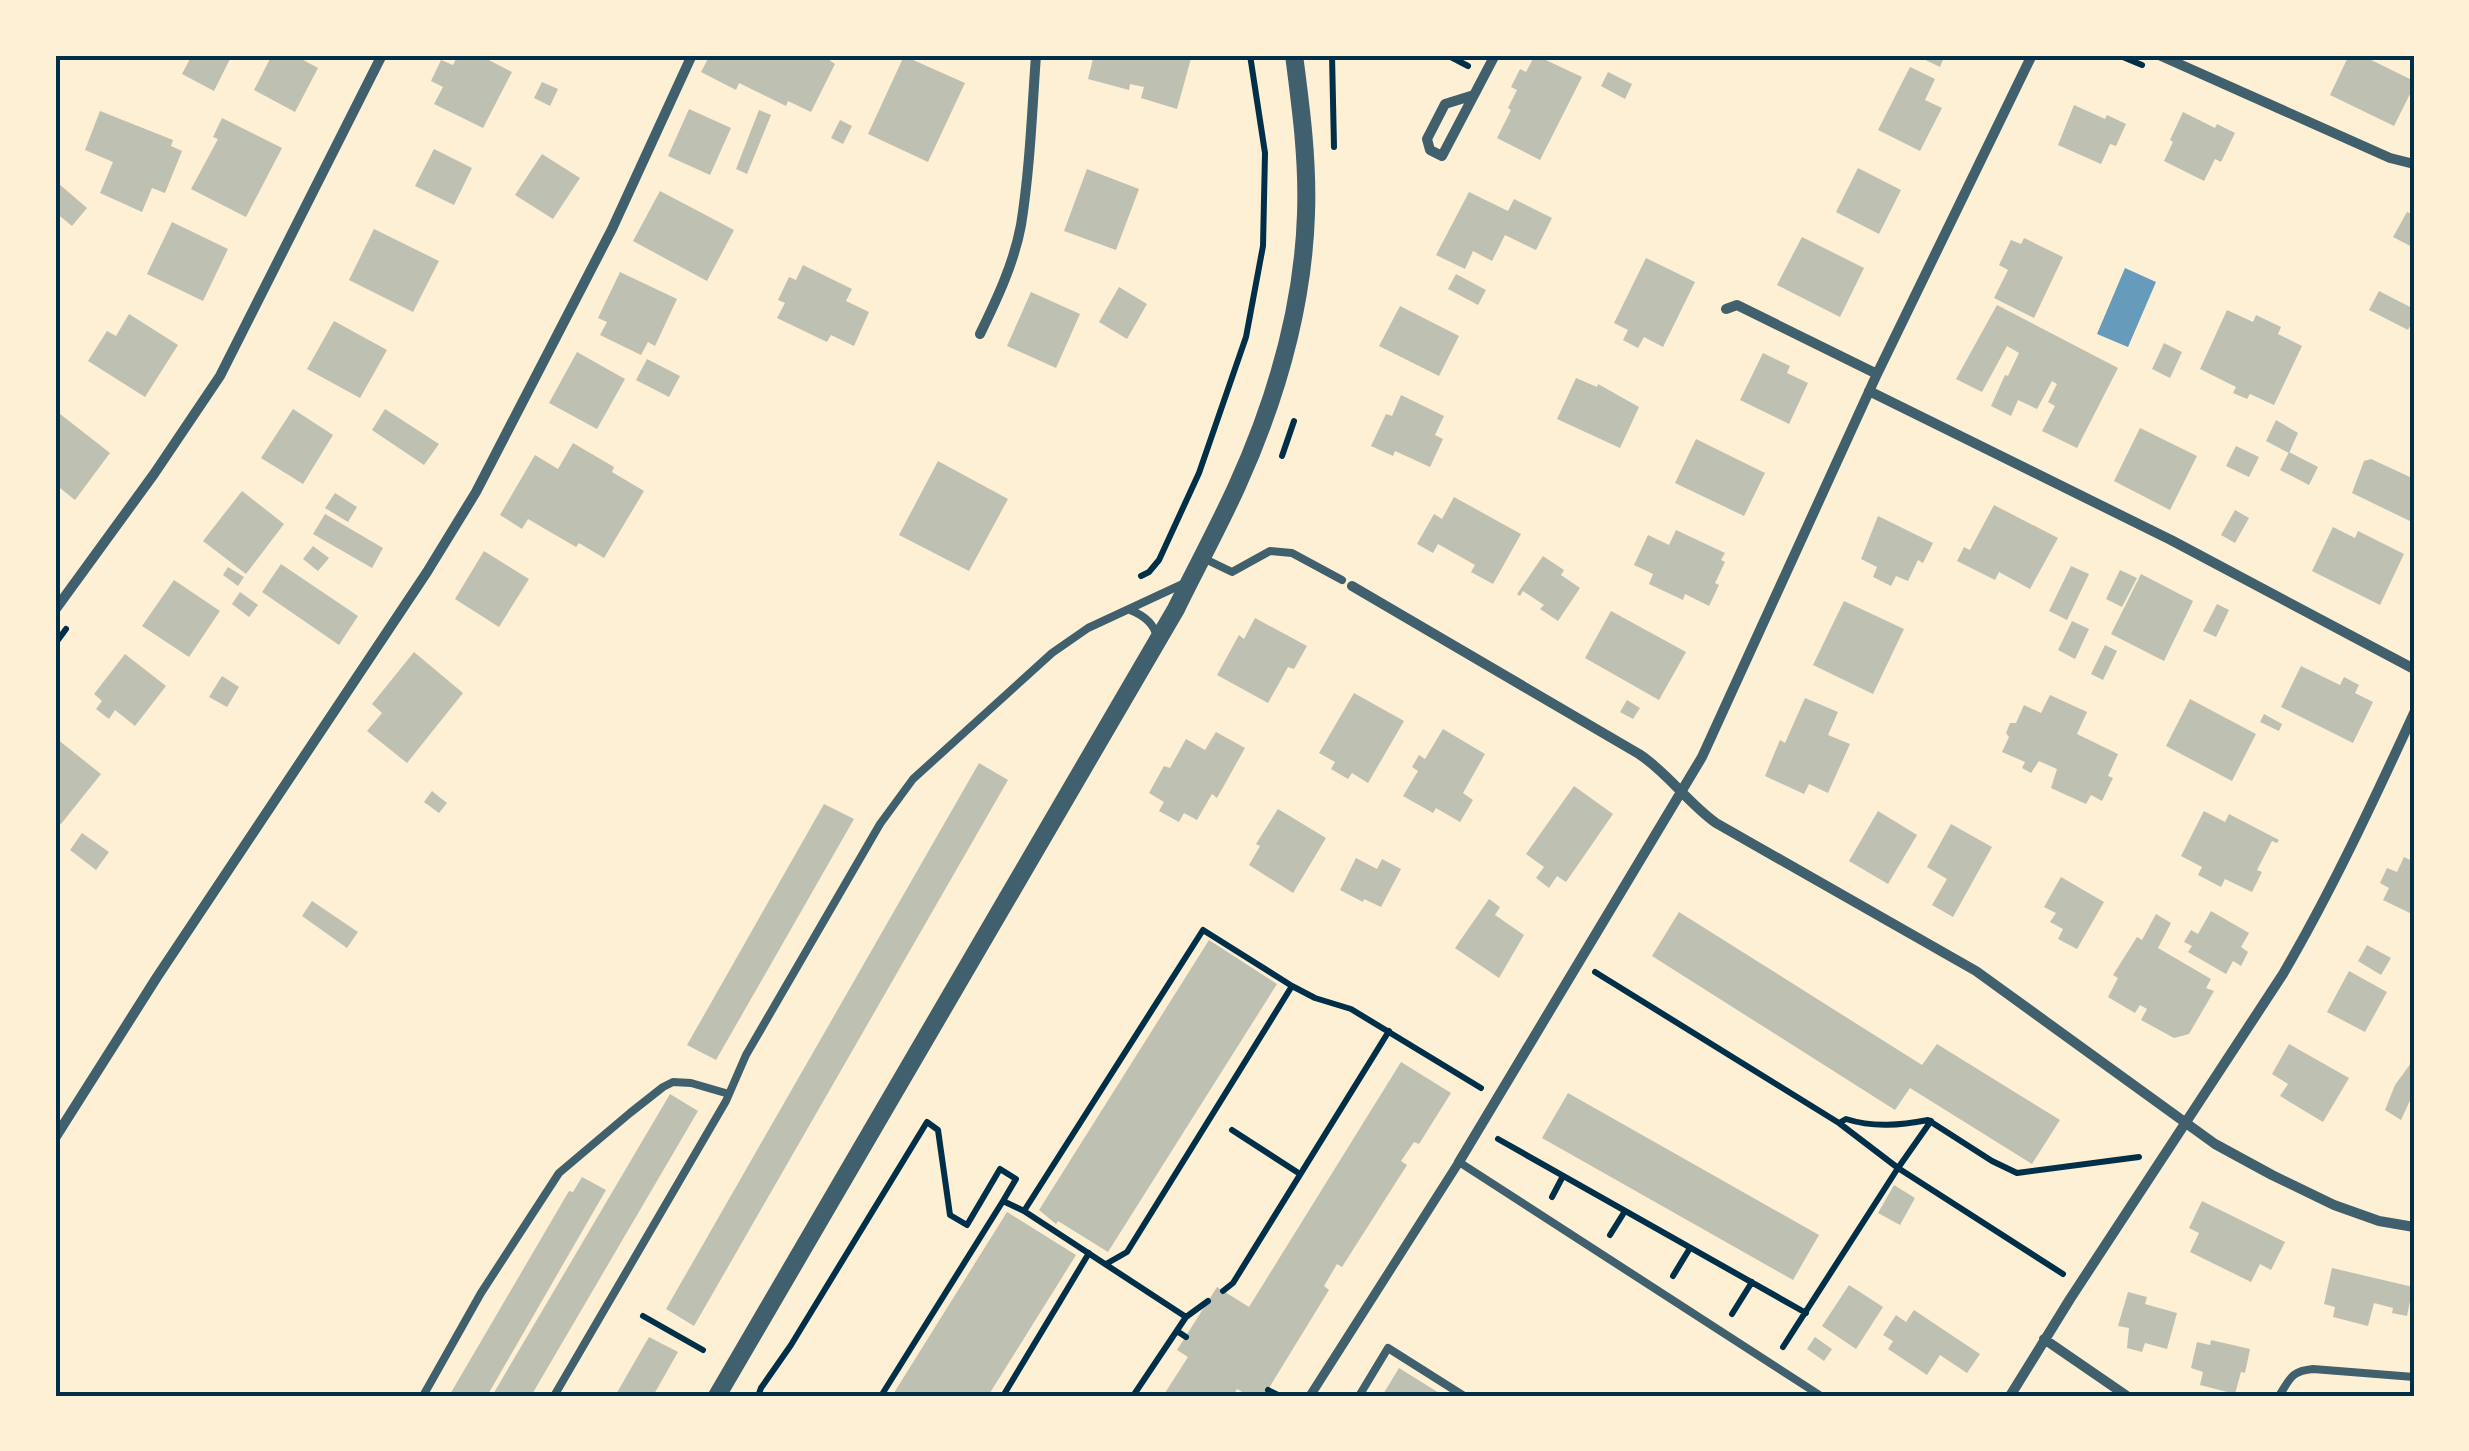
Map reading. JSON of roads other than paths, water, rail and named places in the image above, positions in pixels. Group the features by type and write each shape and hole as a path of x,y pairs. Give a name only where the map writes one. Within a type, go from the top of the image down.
{"street":[{"path":"55,610 220,376 382,55"},
{"path":"55,1138 476,492 612,229 692,55"},
{"path":"980,334 1002,290 1020,227 1036,55"},
{"path":"717,1396 1158,641 1237,485 1274,388 1301,274 1306,180 1294,55"},
{"path":"1474,95 1446,104 1427,138 1430,150 1442,156 1495,55"},
{"path":"1310,1396 1459,1162 1695,769 1877,374 2032,55"},
{"path":"2158,55 2390,158 2414,164"},
{"path":"1726,309 1737,305 1877,374"},
{"path":"1870,391 2171,540 2414,669"},
{"path":"1347,583 1658,766 1695,808 1716,822 1976,971 2215,1144 2334,1204 2380,1222 2414,1226"},
{"path":"2010,1396 2283,974 2314,920 2414,714"},
{"path":"2044,1339 2127,1396"}],"lane":[{"path":"1202,557 1232,572 1270,551 1292,553 1347,583"},
{"path":"554,1396 870,840 913,780 1052,653 1088,628 1191,580"},
{"path":"1130,610 1148,621 1158,641"},
{"path":"423,1396 481,1293 559,1174 673,1082 728,1094"},
{"path":"1459,1162 1821,1396"},
{"path":"1359,1396 1388,1348 1464,1396"},
{"path":"2278,1396 2298,1370 2414,1377"}],"water":[{"path":"2125,268 2156,282 2128,347 2097,334"}]}
